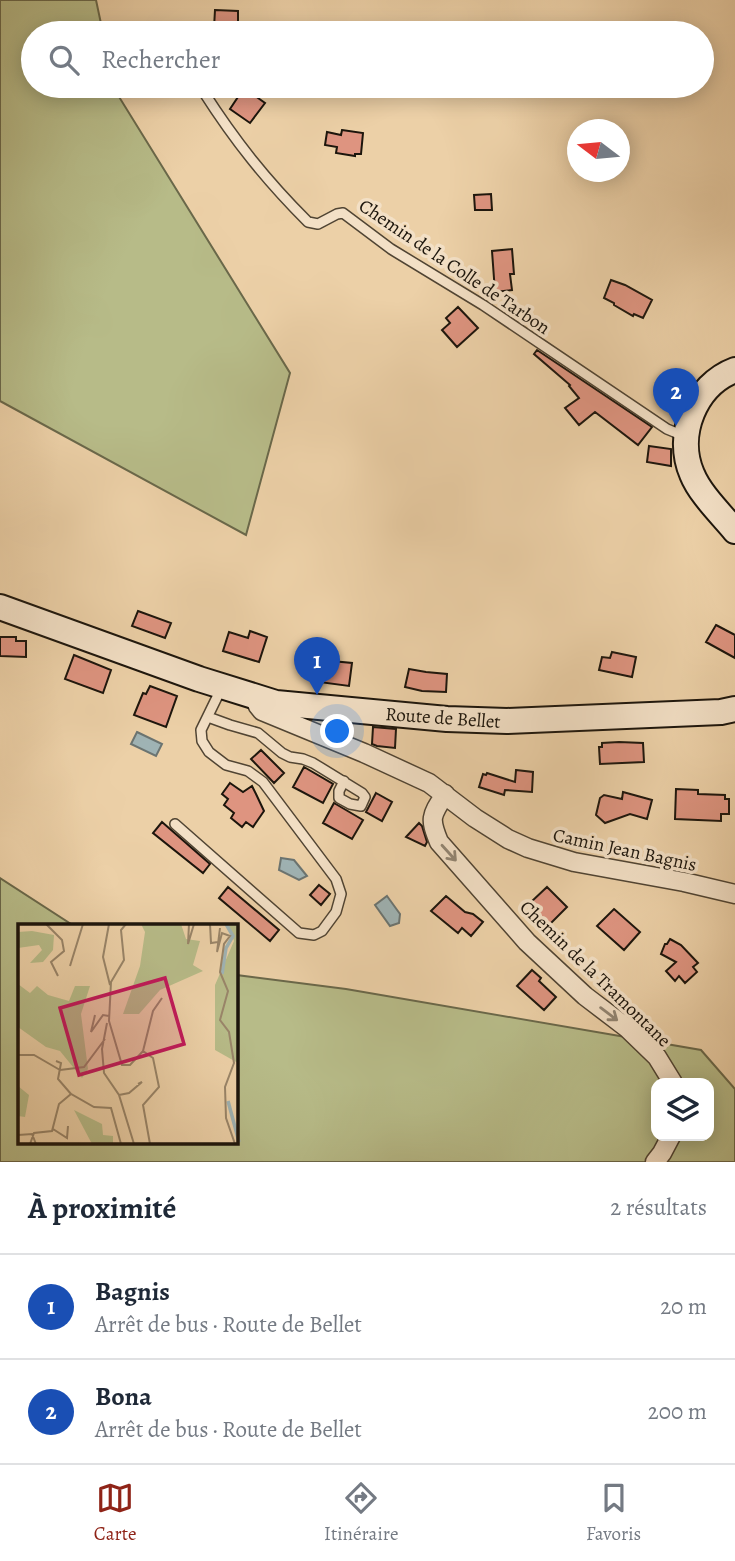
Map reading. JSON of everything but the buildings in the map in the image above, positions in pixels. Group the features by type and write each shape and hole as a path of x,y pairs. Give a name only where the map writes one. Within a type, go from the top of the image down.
{"main road":[{"path":"735,370 720,377 706,390 687,426 685,448 696,483 735,531"},
{"name":"Route de Bellet","path":"0,607 222,687 276,703 447,719 507,721 721,712 735,709"}],"street":[{"name":"Camin Jean Bagnis","path":"255,698 262,711 429,783 508,839 546,855 684,881 735,894"},
{"name":"Chemin de la Tramontane","path":"444,794 435,810 432,825 439,842 527,942 585,996 627,1028 657,1057 670,1078"},
{"path":"655,1162 668,1141"}],"lane":[{"name":"Chemin de la Colle de Tarbon","path":"208,98 259,170 308,222 317,224 343,213 391,249 483,305 667,429 686,436"},
{"path":"175,824 299,933 314,935 321,931 336,912 341,894 336,879 263,782 248,771 226,765 209,752 202,741 201,730 222,687"},
{"path":"208,717 258,733 282,753 313,763 344,781"}],"green space":[{"path":"0,0 96,0 100,21 21,21 21,98 120,98 290,373 246,535 0,401"},
{"path":"0,878 71,924 18,924 18,1144 238,1144 238,975 346,989 701,1050 735,1089 735,1162 0,1162"}],"shaded area":[{"path":"137,732 162,744 156,756 131,744"},
{"path":"281,858 294,860 307,876 299,880 279,870"},
{"path":"387,896 400,914 399,923 390,926 375,905"}],"place":[{"name":"Bona","path":"676,426"},
{"name":"Bagnis","path":"317,695"}]}
